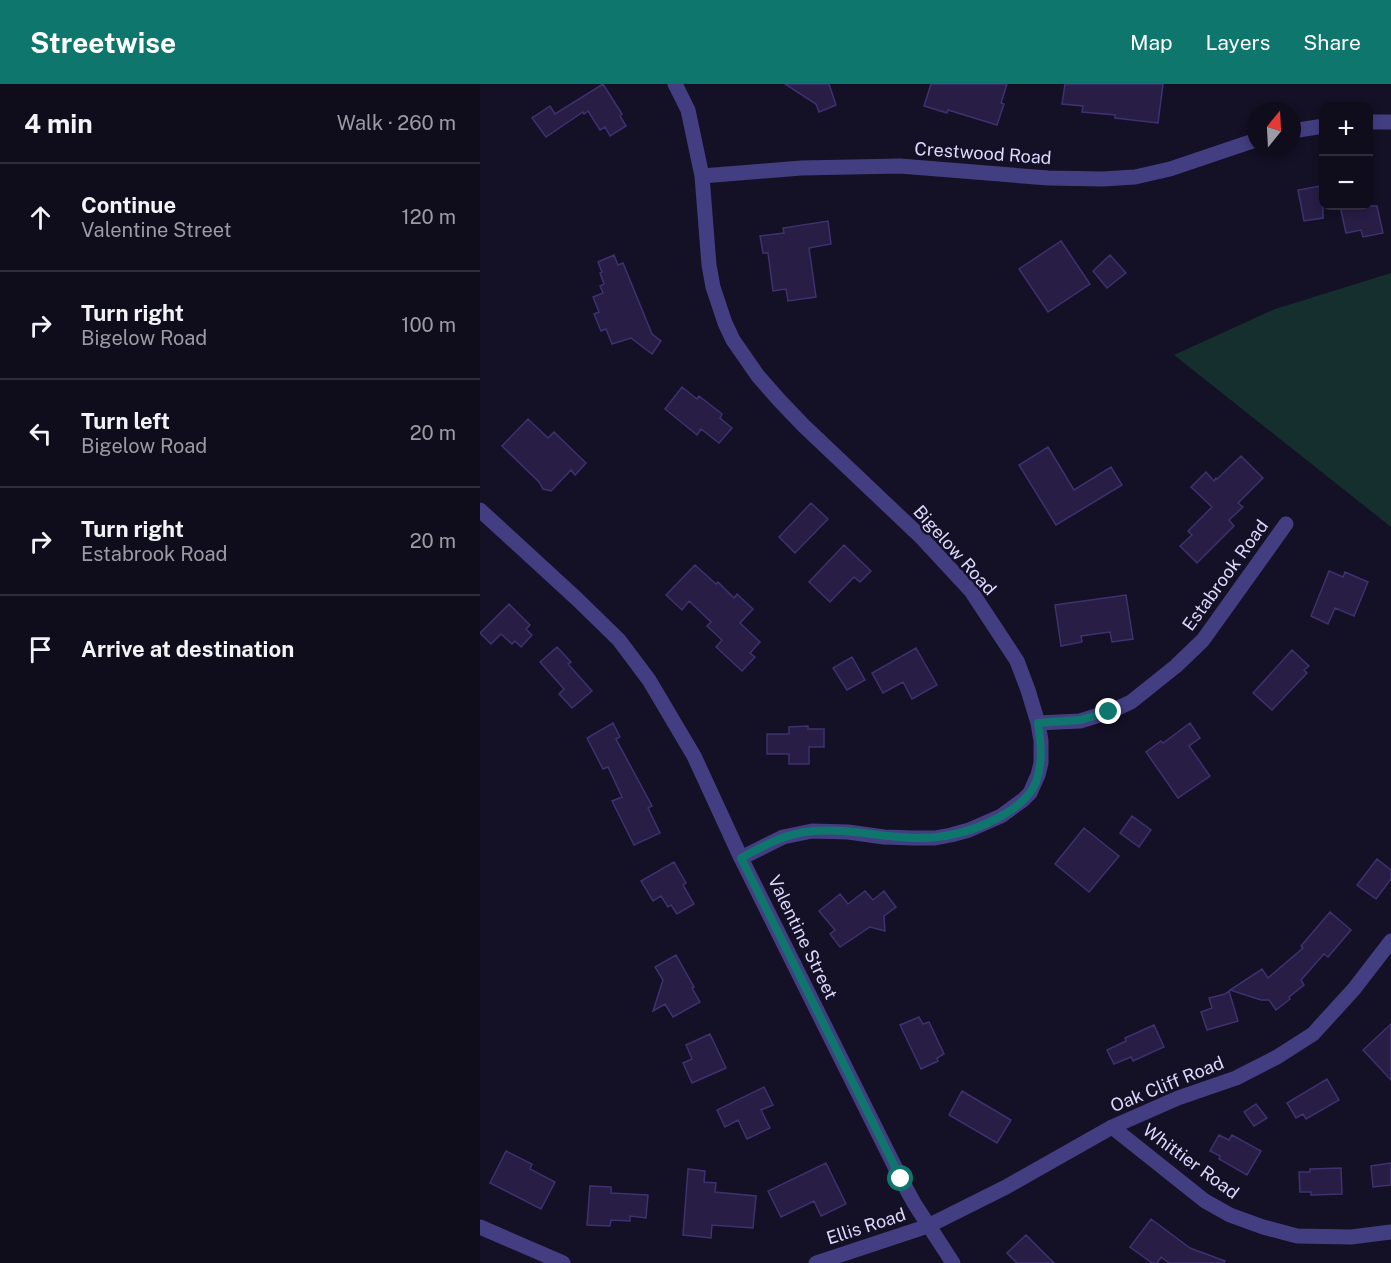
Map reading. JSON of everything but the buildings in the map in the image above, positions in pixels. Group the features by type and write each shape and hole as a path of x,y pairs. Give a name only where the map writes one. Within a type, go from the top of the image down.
{"street":[{"name":"Bigelow Road","path":"675,84 688,110 702,176 709,265 713,287 733,340 758,376 780,401 920,536 971,591 1017,661 1038,723 1041,741 1041,763 1035,784 1023,800 1001,816 984,824 935,838 884,837 848,832 812,831 783,837 741,858"},
{"path":"1373,122 1391,122"},
{"path":"1301,129 1319,127"},
{"name":"Crestwood Road","path":"702,176 801,168 890,166 1048,178 1103,179 1136,177 1170,169 1247,143"},
{"name":"Valentine Street","path":"480,510 619,640 650,680 694,756 741,858 901,1179 953,1263"},
{"name":"Estabrook Road","path":"1038,723 1080,720 1109,712 1131,702 1176,666 1203,640 1286,524"},
{"name":"Oak Cliff Road","path":"928,1226 1006,1187 1112,1127 1178,1098 1236,1078 1277,1057 1312,1034 1354,989 1391,940"},
{"name":"Whittier Road","path":"1112,1127 1205,1202 1230,1215 1297,1236 1351,1237 1391,1232"},
{"name":"Ellis Road","path":"816,1263 928,1226"},
{"path":"480,1227 563,1263"}],"green space":[{"path":"1391,273 1391,527 1174,355 1275,309"}],"route":[{"path":"901,1179 741,858 775,840 812,831 827,830 884,837 935,838 969,830 1001,816 1030,793 1041,763 1038,723 1063,723 1109,712"}]}
